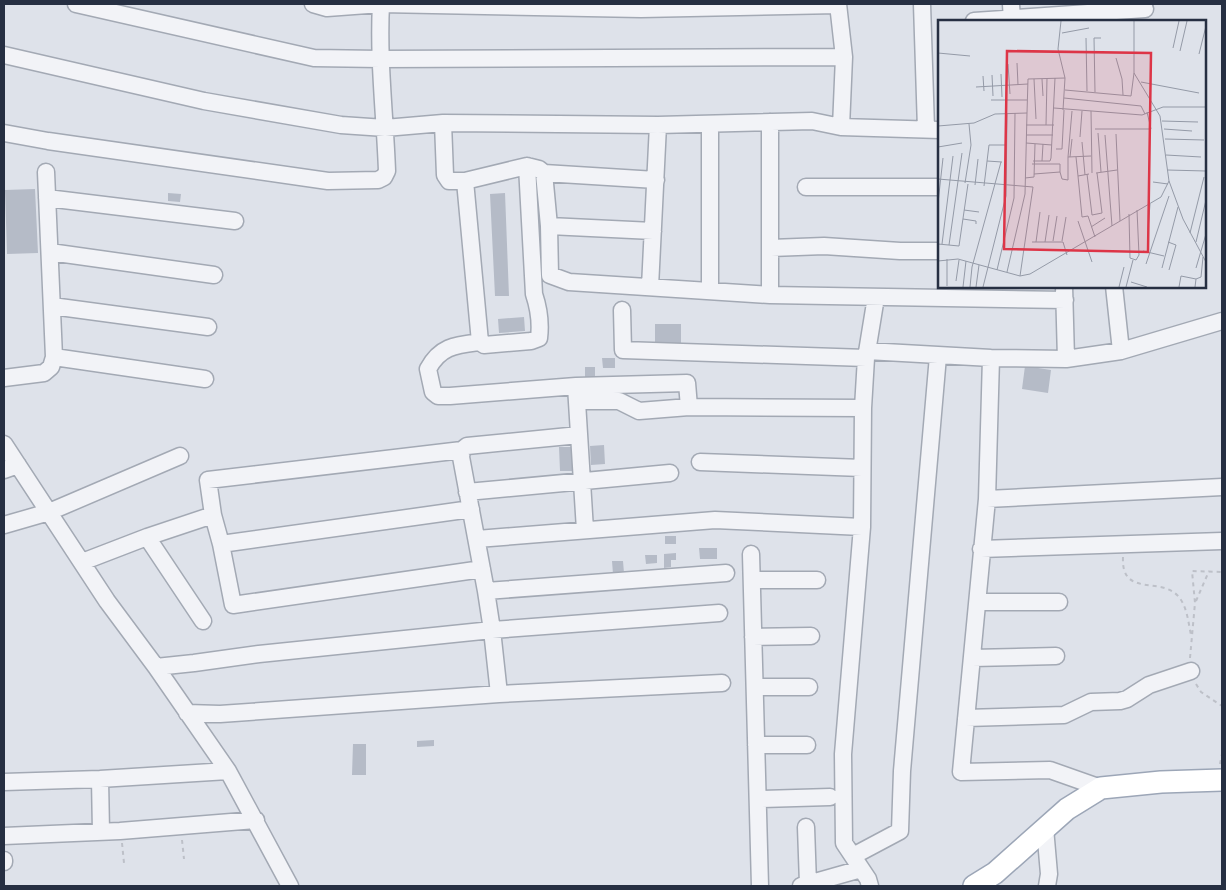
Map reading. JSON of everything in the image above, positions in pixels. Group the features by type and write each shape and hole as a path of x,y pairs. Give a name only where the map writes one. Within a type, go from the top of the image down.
{"main road":[{"path":"974,886 996,873 1067,809 1101,788 1161,782 1222,780"}],"street":[{"path":"76,4 314,58 844,57"},
{"path":"313,4 327,8 381,4 642,6 838,4 844,57 842,128"},
{"path":"4,132 48,141 328,181 378,180 384,177 387,172 380,59 381,4"},
{"path":"4,55 204,100 341,125 385,128 443,123 658,126 812,121 842,128 933,129 922,4"},
{"path":"980,20 1012,15 1145,9"},
{"path":"770,122 770,295"},
{"path":"443,123 445,175 449,181 465,181 527,166 539,169 544,173 656,180"},
{"path":"710,124 710,291"},
{"path":"650,287 658,126"},
{"path":"527,166 534,294 539,309 539,338 531,341 484,345 480,342 454,345 439,354 428,369 433,392 438,396 576,393 687,383 689,407"},
{"path":"4,378 44,372 51,367 54,358 46,172"},
{"path":"544,173 550,226 550,275 569,282 770,295 876,297 1065,293 1066,359"},
{"path":"465,181 480,342"},
{"path":"806,187 938,187"},
{"path":"48,198 236,221"},
{"path":"550,226 653,231"},
{"path":"771,248 824,246 900,251 938,251"},
{"path":"50,252 214,275"},
{"path":"1114,288 1121,351"},
{"path":"870,886 844,843 844,754 862,527 863,408 866,354 876,297"},
{"path":"52,306 208,327"},
{"path":"622,310 623,350 991,358 1066,359 1121,351 1222,320"},
{"path":"806,827 804,885 857,862 900,831 902,771 938,356"},
{"path":"54,358 205,379"},
{"path":"991,358 987,498 961,772 1050,770 1101,788"},
{"path":"576,393 619,401 638,411 689,407 863,408"},
{"path":"576,393 586,530"},
{"path":"482,569 233,605 221,544 213,515 208,480 462,450 467,446 578,435"},
{"path":"4,444 11,468 49,512 107,601 156,666 228,771 290,886"},
{"path":"462,450 461,457 478,538 492,630 499,694"},
{"path":"4,526 49,512 180,456"},
{"path":"700,462 862,468"},
{"path":"467,492 670,473"},
{"path":"987,498 1222,487"},
{"path":"221,544 471,509"},
{"path":"82,562 147,537 213,515"},
{"path":"478,538 714,520 862,527"},
{"path":"147,537 203,621"},
{"path":"981,550 1222,541"},
{"path":"751,554 760,886"},
{"path":"486,591 726,573"},
{"path":"752,580 817,580"},
{"path":"978,602 1059,602"},
{"path":"156,666 492,630 719,613"},
{"path":"753,636 811,636"},
{"path":"972,658 1056,656"},
{"path":"966,718 1064,715 1091,702 1128,699 1149,685 1191,671"},
{"path":"187,713 220,714 499,694 722,683"},
{"path":"755,687 809,686"},
{"path":"756,745 807,744"},
{"path":"4,782 100,780 228,771"},
{"path":"100,780 101,832"},
{"path":"758,799 830,797"},
{"path":"4,836 120,831 256,820"},
{"path":"1045,828 1049,874 1047,886"}],"path":[{"path":"1124,545 1123,562 1127,576 1137,583 1171,590 1178,595 1187,613 1192,637"},
{"path":"1222,572 1192,571 1195,603 1189,659 1192,677 1201,692 1222,706"},
{"path":"1195,603 1209,571"},
{"path":"181,825 184,860"},
{"path":"120,831 124,863"}],"building":[{"path":"35,189 38,253 7,254 5,190"},
{"path":"168,193 181,194 180,202 168,201"},
{"path":"505,193 509,296 495,296 490,194"},
{"path":"524,317 525,331 499,333 498,319"},
{"path":"655,324 681,324 681,344 655,344"},
{"path":"602,358 615,358 615,368 603,368"},
{"path":"1025,366 1051,370 1048,393 1022,389"},
{"path":"585,367 595,367 595,377 585,377"},
{"path":"604,445 605,464 591,465 590,446"},
{"path":"559,447 575,447 575,471 560,471"},
{"path":"665,536 676,536 676,544 665,544"},
{"path":"699,548 717,548 717,559 700,559"},
{"path":"676,553 676,560 671,560 671,567 664,568 664,554"},
{"path":"645,555 657,555 657,563 646,564"},
{"path":"612,561 623,561 624,573 613,574"},
{"path":"434,740 434,746 417,747 417,741"},
{"path":"353,744 366,744 366,775 352,775"}]}
